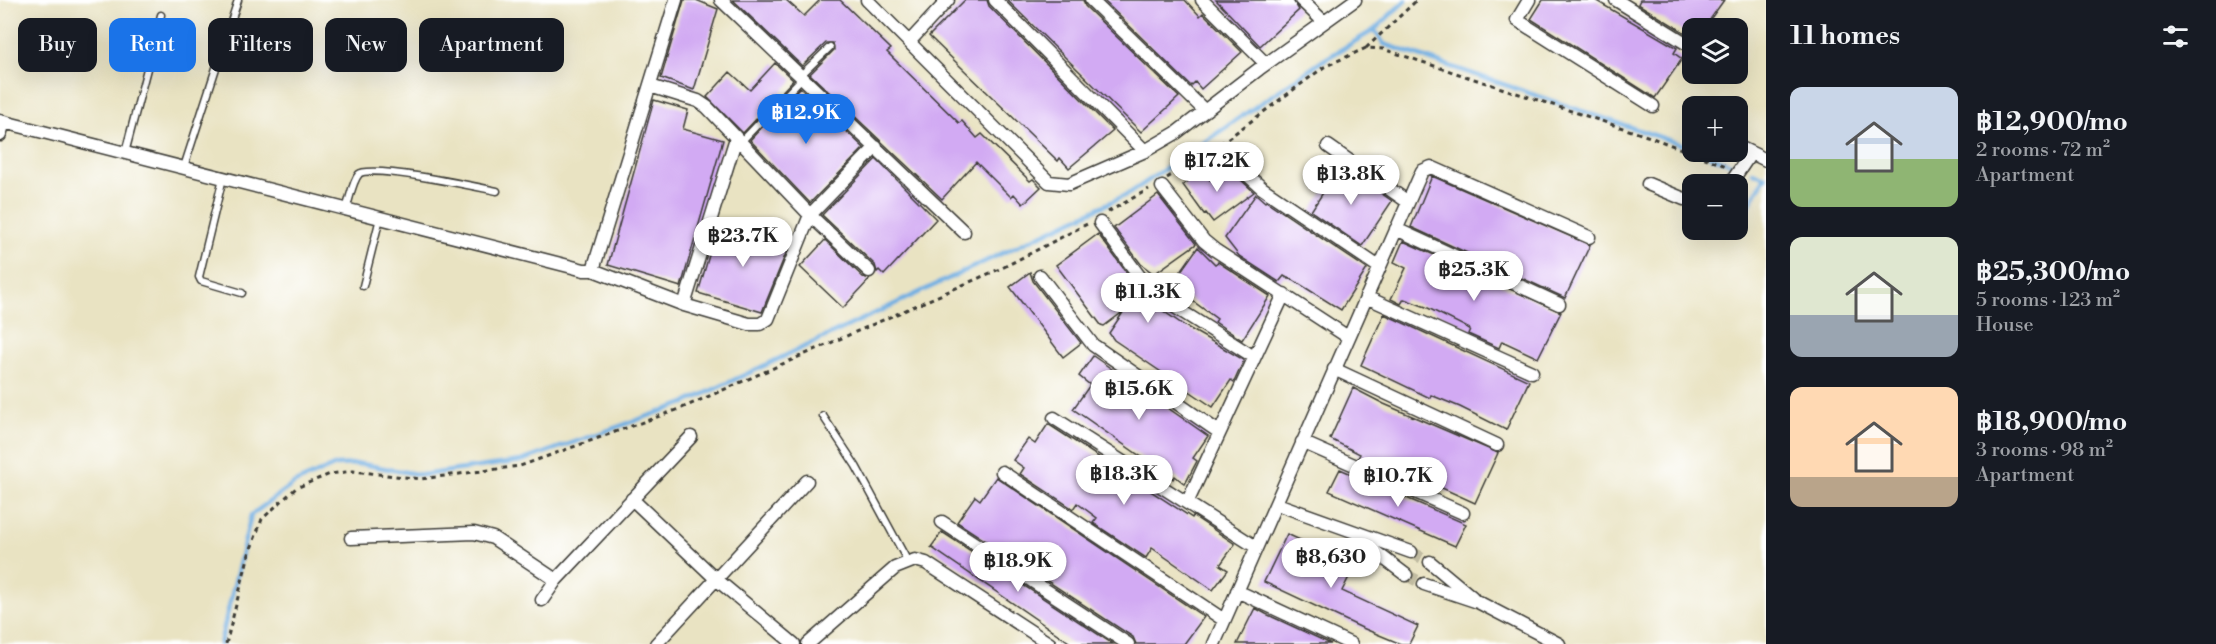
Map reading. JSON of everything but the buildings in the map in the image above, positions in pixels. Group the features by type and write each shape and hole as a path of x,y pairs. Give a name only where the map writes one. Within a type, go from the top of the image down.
{"street":[{"path":"593,270 676,0"},
{"path":"721,0 964,232"},
{"path":"867,0 1049,182 1070,184 1146,151 1176,133 1355,0"},
{"path":"910,41 948,0"},
{"path":"995,0 1146,151"},
{"path":"1091,0 1204,110"},
{"path":"1202,0 1266,64"},
{"path":"1301,0 1324,22"},
{"path":"1529,0 1517,20 1653,106"},
{"path":"1616,0 1682,41"},
{"path":"650,86 698,101 810,215 869,271"},
{"path":"0,135 2,121 584,270 593,270 684,305 748,324 759,324 768,319 810,215 876,147"},
{"path":"684,305 738,140"},
{"path":"1328,146 1408,202"},
{"path":"1748,152 1766,160"},
{"path":"1736,174 1751,153"},
{"path":"1233,162 1262,188 1379,267"},
{"path":"1214,644 1422,171 1431,167 1589,237"},
{"path":"1648,184 1682,198"},
{"path":"1162,187 1204,241 1215,250 1348,337"},
{"path":"1100,223 1151,292 1254,357"},
{"path":"1396,229 1559,304"},
{"path":"1040,276 1093,345 1219,432"},
{"path":"1187,503 1284,294"},
{"path":"1366,297 1532,372"},
{"path":"1334,369 1497,445"},
{"path":"1054,418 1256,547"},
{"path":"542,600 556,580 691,438"},
{"path":"1302,442 1463,513"},
{"path":"1002,472 1224,620"},
{"path":"656,644 807,481"},
{"path":"632,499 716,579 794,644"},
{"path":"1276,504 1411,552"},
{"path":"942,522 1128,644"},
{"path":"1348,531 1406,575"},
{"path":"351,538 474,533 493,538 556,580"},
{"path":"808,644 895,568 915,560 926,563 1050,644"},
{"path":"1430,562 1478,602"},
{"path":"1424,584 1478,602 1559,644"},
{"path":"1236,591 1351,644"}],"lane":[{"path":"184,167 238,0"},
{"path":"125,153 161,15"},
{"path":"738,140 830,47"},
{"path":"346,209 355,182 359,174 365,170 406,174 497,191"},
{"path":"223,177 199,277 201,281 242,293"},
{"path":"363,285 380,218"},
{"path":"823,416 856,465 908,562"}],"path":[{"path":"226,644 249,554 262,519 296,488 330,474 354,471 421,479 520,466 682,408 1004,267 1110,212 1215,148 1324,67 1366,48 1417,0"},
{"path":"1366,48 1383,49 1650,137 1739,170"}],"waterway":[{"path":"220,644 251,515 295,483 336,465 362,464 422,475 521,461 685,403 1130,193 1322,61 1374,30 1406,0"},
{"path":"1374,30 1384,44 1682,145"},
{"path":"1726,162 1731,164"},
{"path":"1748,207 1765,177 1753,172"}],"tunnel":[{"path":"1411,552 1430,562"},
{"path":"1406,575 1424,584"}]}
